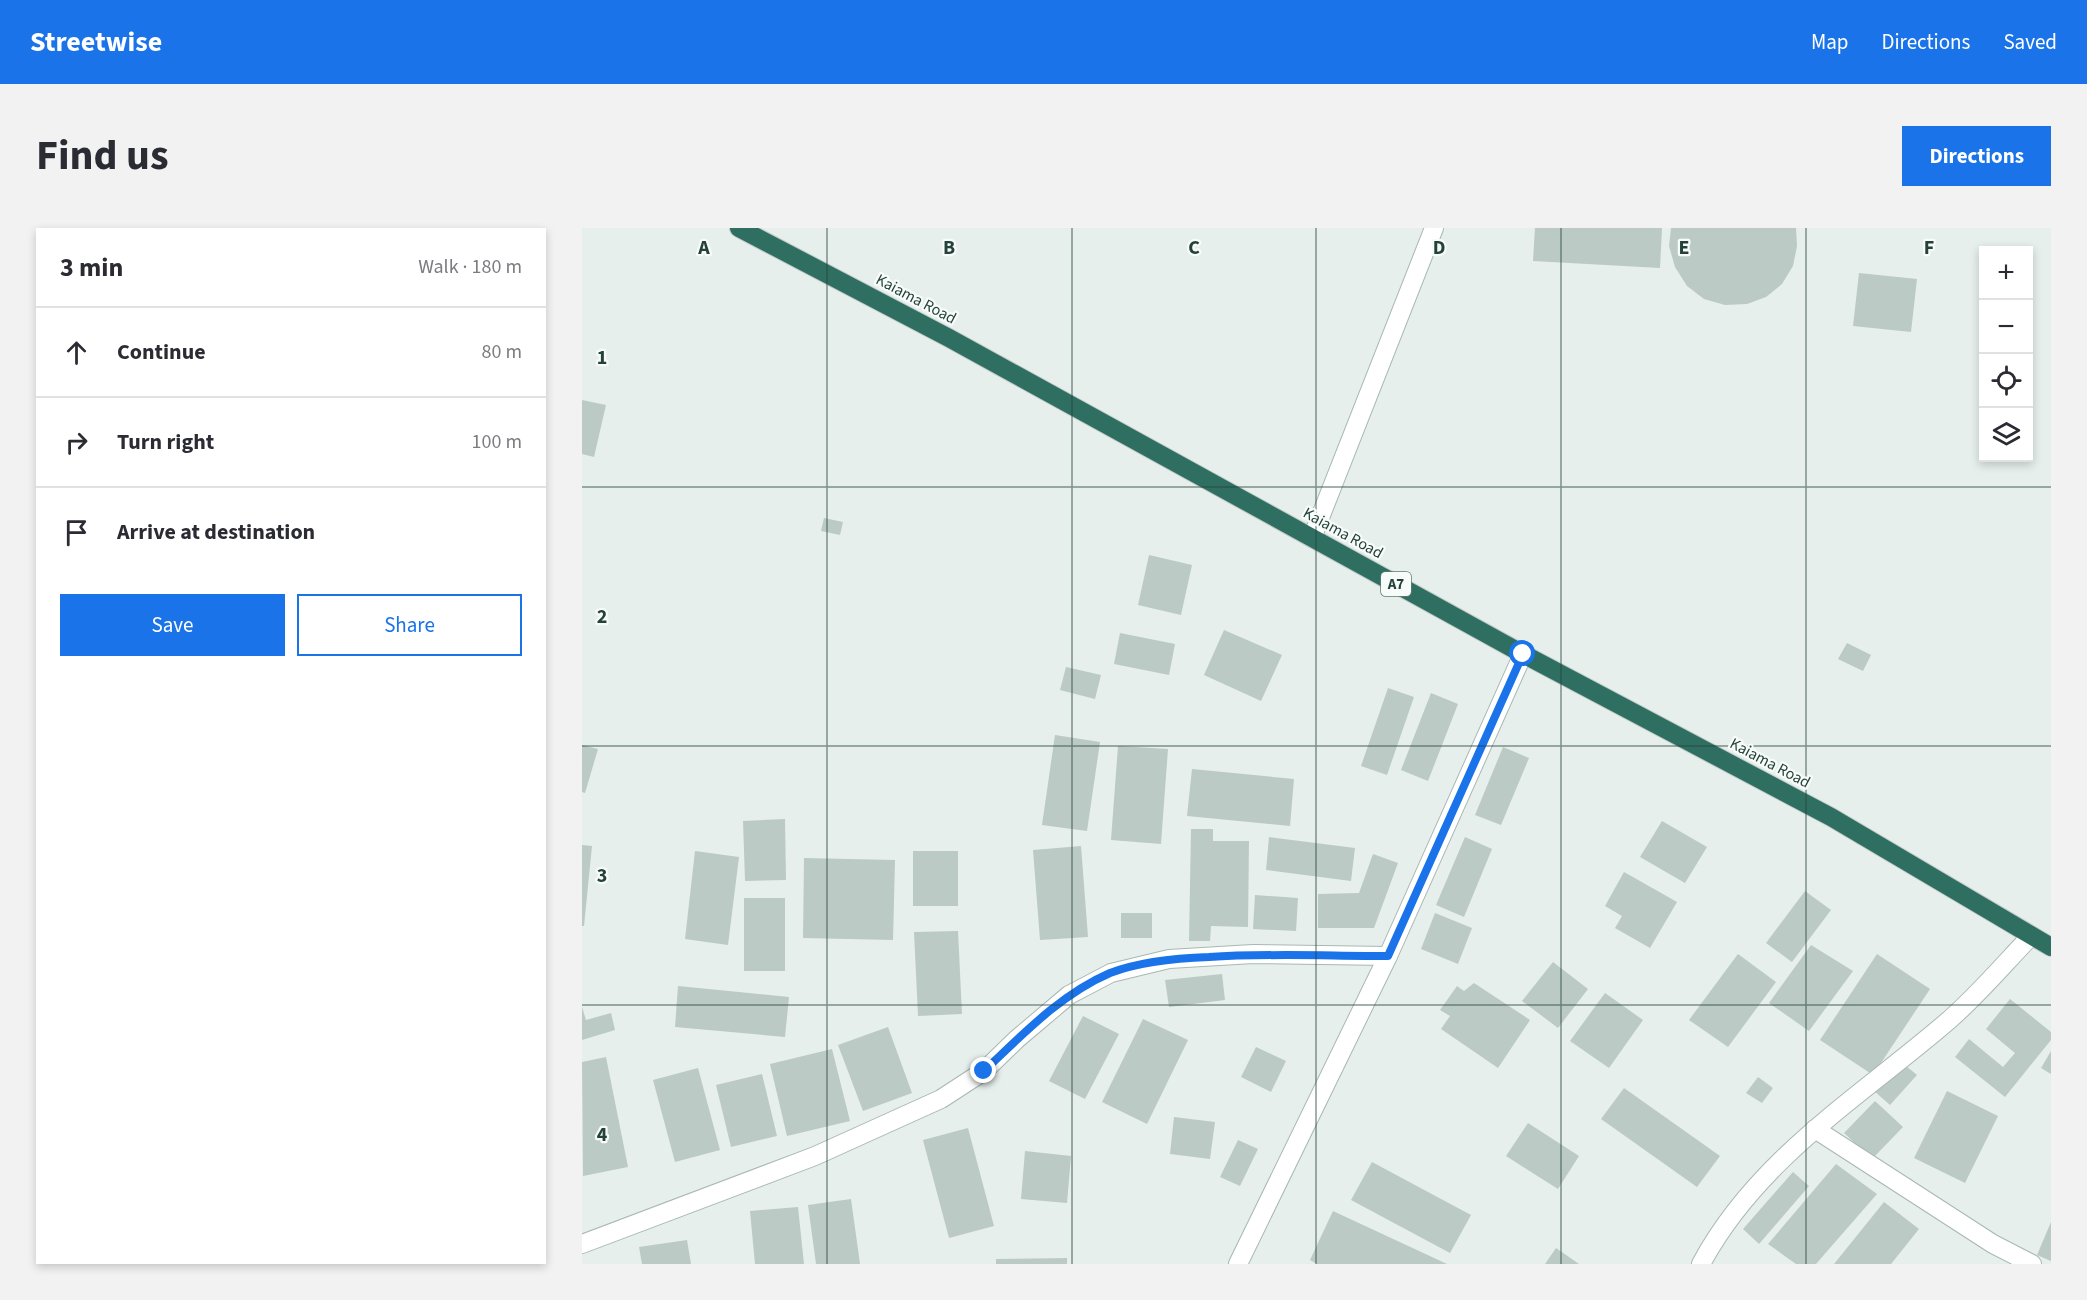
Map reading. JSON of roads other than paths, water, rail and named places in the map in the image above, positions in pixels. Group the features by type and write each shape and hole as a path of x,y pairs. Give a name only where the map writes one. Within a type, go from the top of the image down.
{"highway":[{"name":"Kaiama Road","path":"739,228 949,338 1523,654 1831,818 2051,947"}],"street":[{"path":"1312,538 1434,228"},
{"path":"1238,1264 1388,956 1523,654"},
{"path":"1701,1264 1726,1222 1780,1161 1815,1129 1950,1019 2031,936"},
{"path":"582,1244 814,1156 941,1099 984,1071 1017,1039 1069,995 1111,973 1169,959 1253,954 1388,956"},
{"path":"1815,1129 1993,1244 2031,1264"}]}
